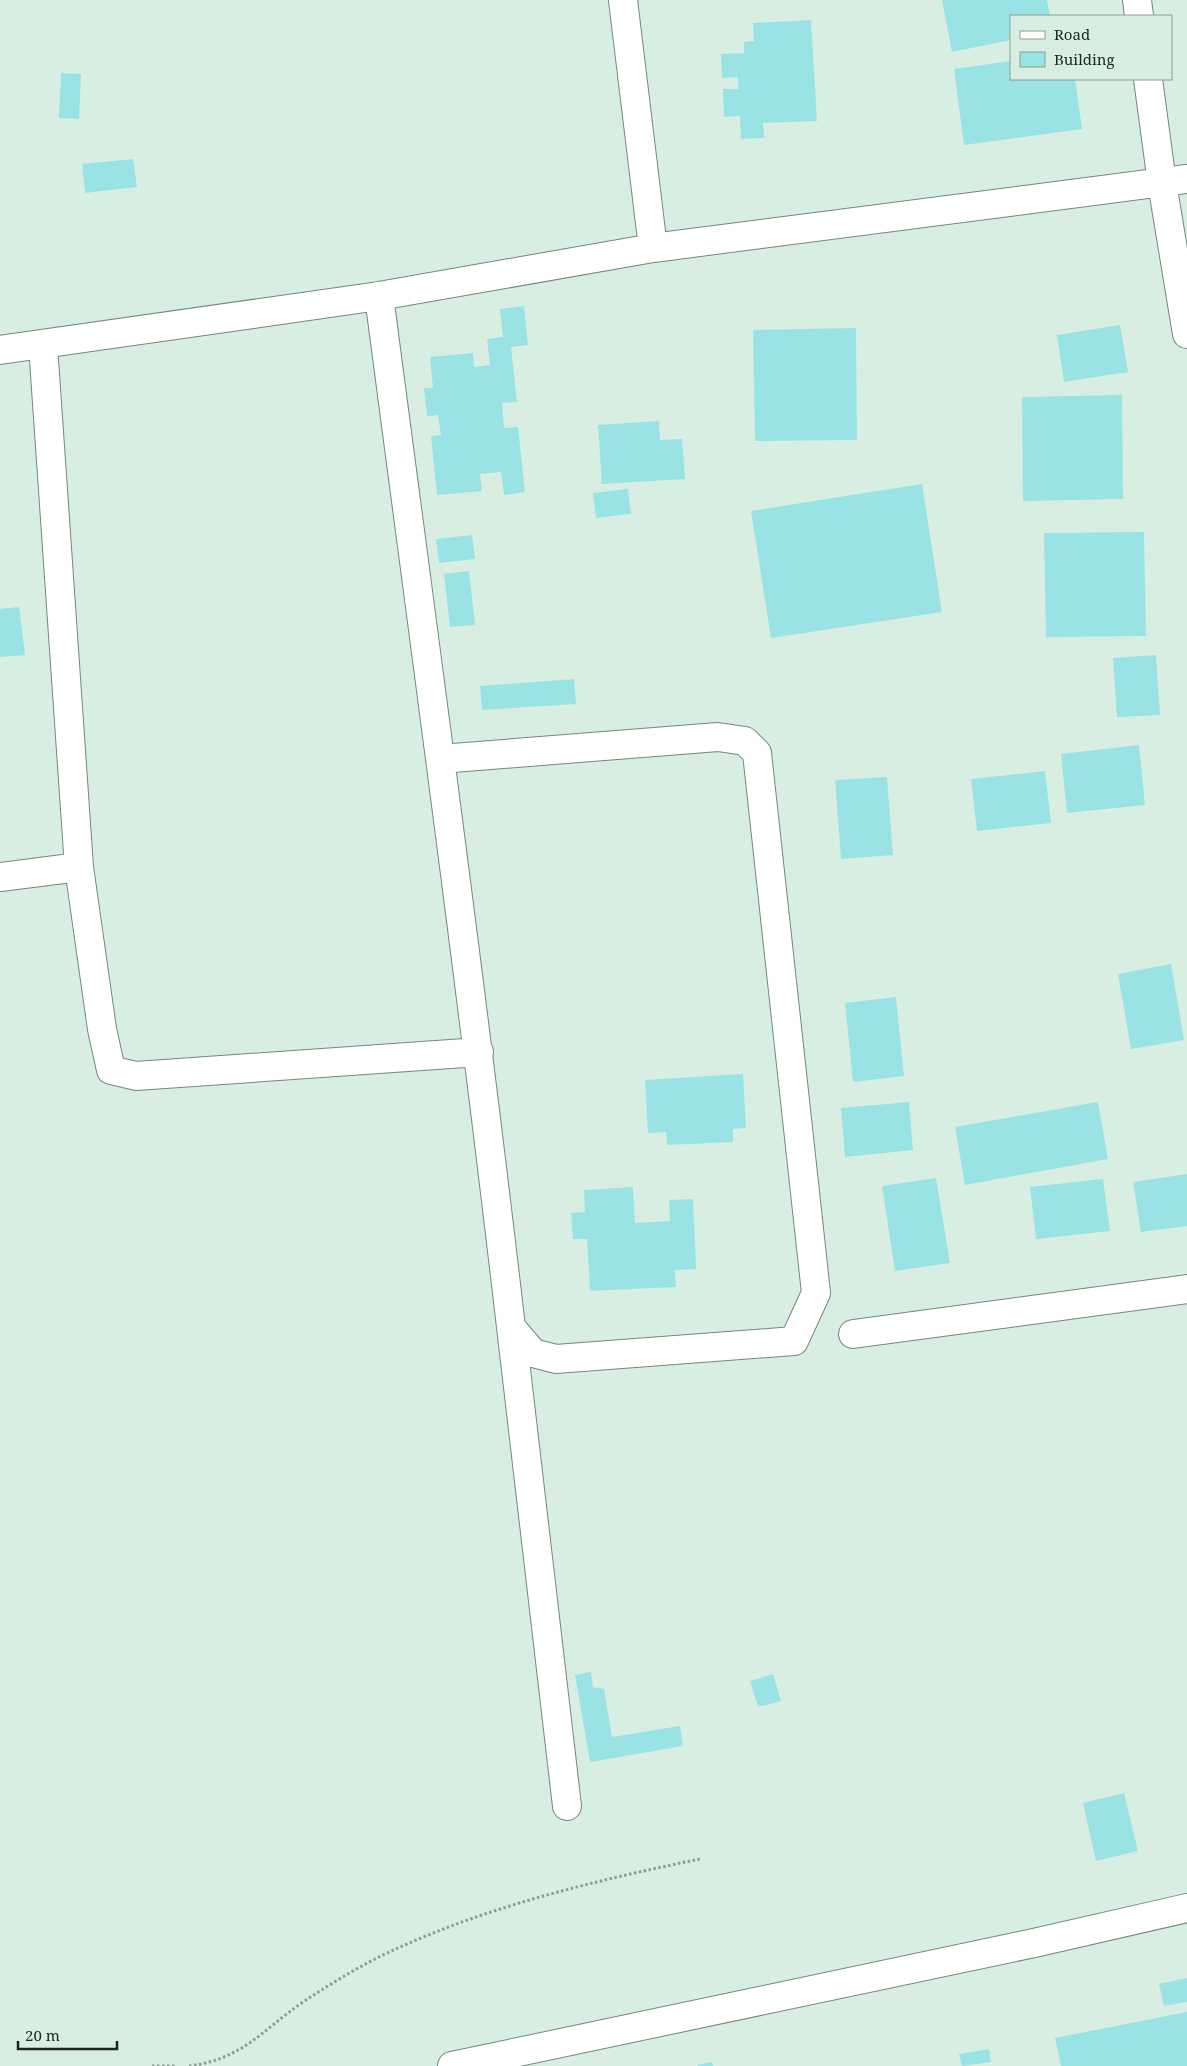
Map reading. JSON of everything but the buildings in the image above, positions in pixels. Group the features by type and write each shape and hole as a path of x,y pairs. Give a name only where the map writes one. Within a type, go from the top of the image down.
{"street":[{"path":"623,0 653,248"},
{"path":"1137,0 1139,15"},
{"path":"1148,80 1174,181 1187,334"},
{"path":"0,350 379,296 653,248 1174,181"},
{"path":"379,296 479,1052 567,1806"},
{"path":"43,345 80,867 102,1029 111,1070 136,1076 479,1052"},
{"path":"440,759 718,737 745,741 757,753 816,1292 794,1341 556,1359 533,1353 511,1327"},
{"path":"0,876 80,867"},
{"path":"853,1334 1187,1289"},
{"path":"452,2066 1034,1943 1187,1908"}],"path":[{"path":"190,2066 205,2064 234,2054 302,2003 342,1977 383,1955 426,1936 545,1895 622,1874 700,1858"},
{"path":"152,2066 177,2066"}]}
